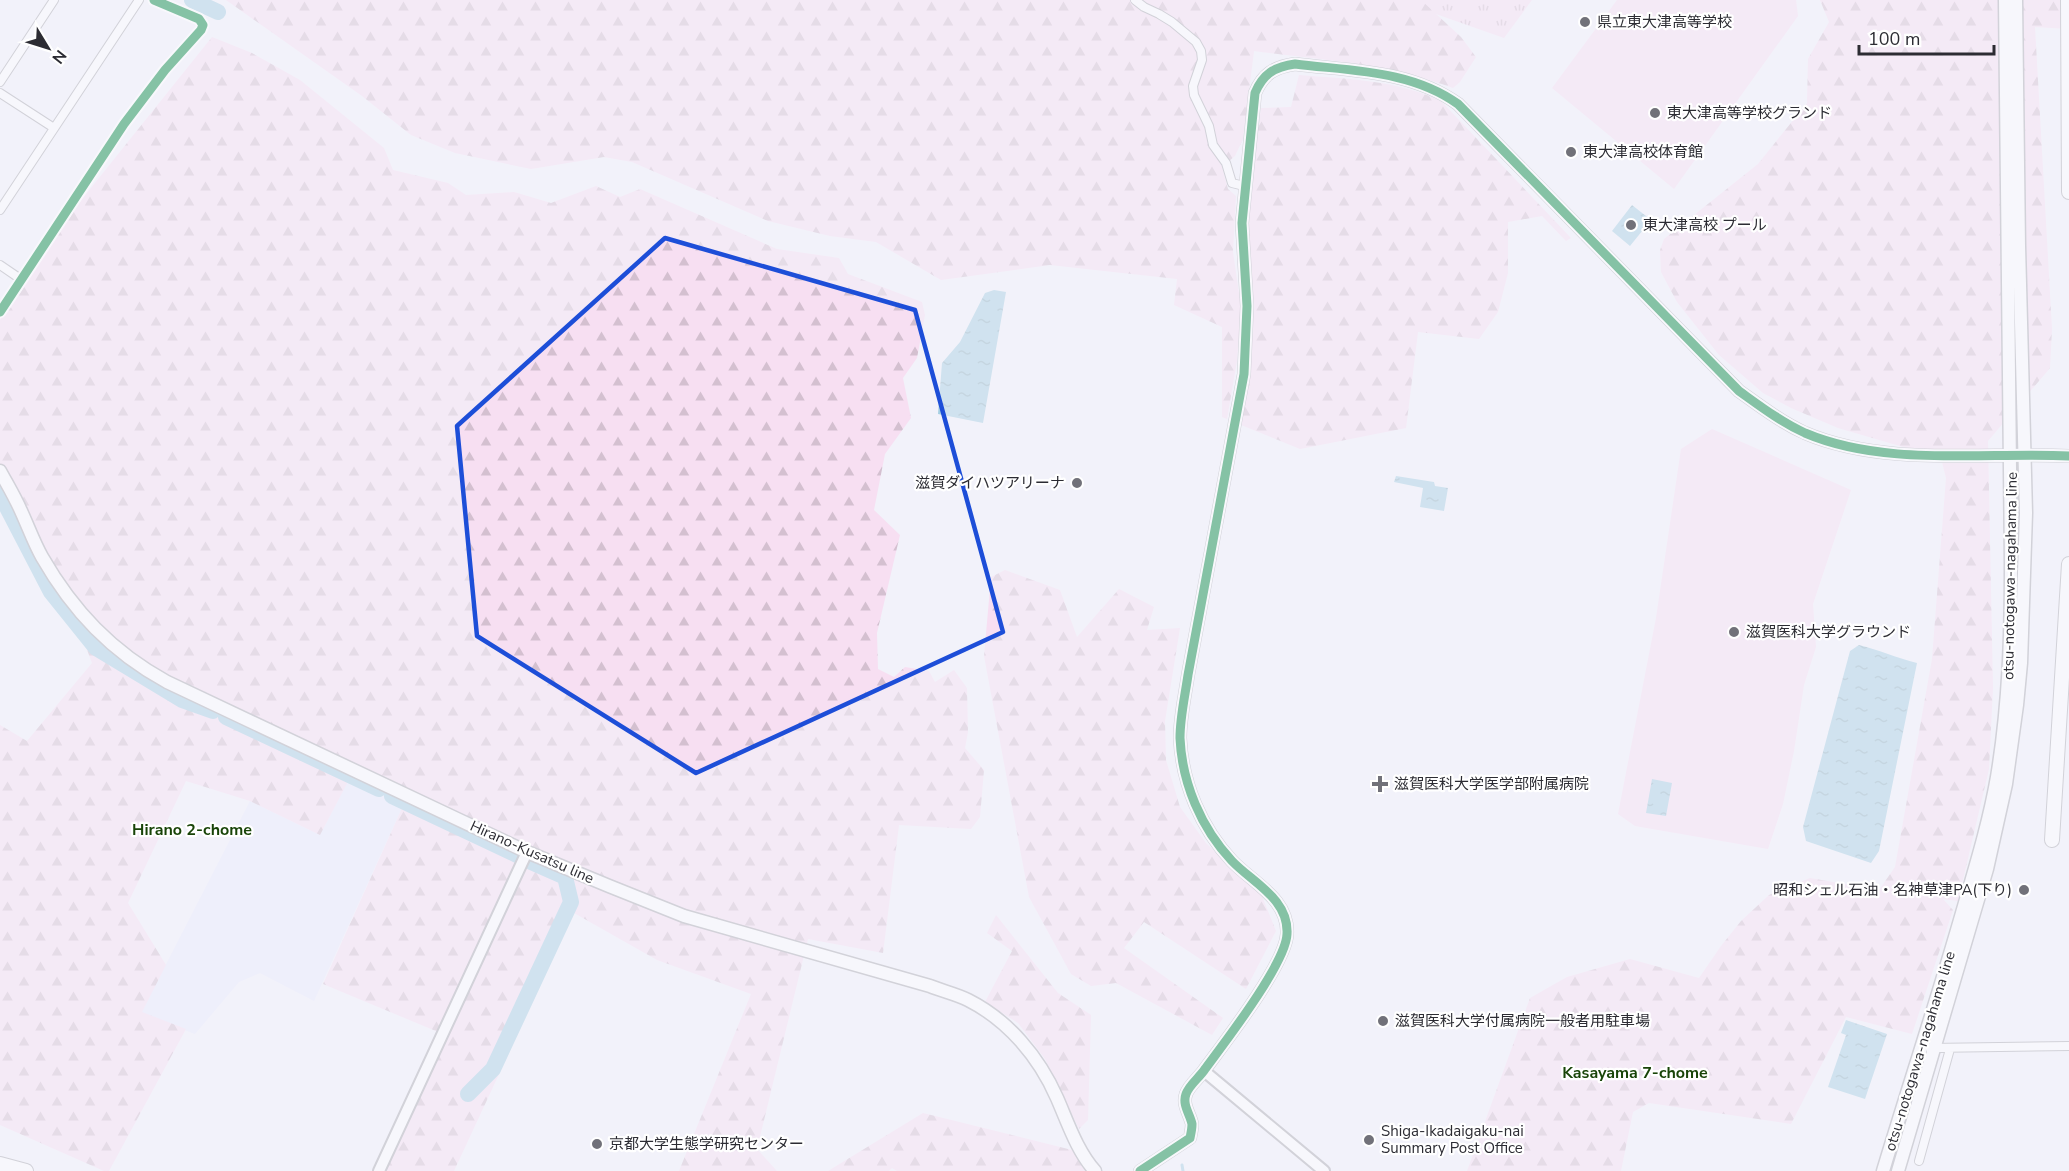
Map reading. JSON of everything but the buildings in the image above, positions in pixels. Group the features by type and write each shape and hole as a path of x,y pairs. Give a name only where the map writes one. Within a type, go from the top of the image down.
{"highway":[{"path":"2068,0 2069,192"},
{"path":"2052,840 2069,564"},
{"path":"0,1164 26,1171"}],"main road":[{"name":"otsu-notogawa-nagahama line","path":"1883,1171 1929,1048 1987,869 2006,784 2021,663 2026,513 2017,454 2005,0"},
{"name":"otsu-notogawa-nagahama line","path":"2016,0 2017,454"},
{"name":"Hirano-Kusatsu line","path":"0,471 42,556 66,594 112,646 141,668 527,852 684,916 930,986 968,1000 998,1019 1038,1062 1051,1084 1084,1159 1095,1171"},
{"name":"otsu-notogawa-nagahama line","path":"1898,1171 1929,1048"}],"street":[{"path":"0,82 54,0"},
{"path":"0,210 139,0"},
{"path":"0,312 124,124 165,70 201,30 203,25 199,19 154,0"},
{"path":"1135,0 1138,4 1172,22 1196,42 1201,51 1202,60 1193,86 1194,94 1209,126 1214,145 1226,163 1232,183 1244,186"},
{"path":"1140,1171 1190,1138 1192,1126 1185,1103 1186,1093 1204,1071 1273,971 1284,951 1288,933 1284,916 1276,901 1232,861 1201,817 1184,772 1180,738 1182,709 1244,374 1247,306 1242,223 1244,186 1255,93 1261,80 1270,72 1281,66 1295,64 1402,77 1422,83 1442,93 1458,104 1739,391 1781,420 1806,433 1864,449 1931,455 2044,454 2069,456"},
{"path":"0,93 54,128"},
{"path":"0,264 22,279"},
{"path":"379,1171 527,852"},
{"path":"1929,1048 2069,1046"},
{"path":"1919,1161 1950,1049"},
{"path":"1204,1071 1324,1171"}],"highlighted area":[{"path":"665,238 915,310 1003,632 696,773 477,636 457,426"}],"shaded area":[{"path":"353,771 407,797 314,1001 260,973 239,982 195,1034 141,1013 250,801 320,835"}],"green space":[{"path":"226,0 1421,0 1461,37 1476,57 1460,82 1453,88 1380,68 1254,51 1243,139 1235,156 1222,167 1228,189 1236,196 1233,252 1241,307 1237,361 1227,419 1222,417 1222,327 1174,305 1177,279 1050,265 941,280 876,242 830,236 768,221 632,162 604,157 531,169 455,153 411,135 362,96"},
{"path":"1396,0 1532,0 1504,38"},
{"name":"東大津高等学校グランド","path":"1617,0 1796,0 1798,16 1674,189 1552,88"},
{"path":"1820,0 2069,0 2069,29 2035,27 2052,329 2050,368 1988,441 1993,688 1989,769 1958,901 1943,899 1953,910 1912,1034 1846,1017 1791,1124 1649,1103 1633,1112 1621,1171 1467,1171 1530,998 1567,977 1630,959 1699,978 1741,921 1769,895 1810,878 1879,890 1895,867 1932,659 1946,478 1941,458 1838,428 1763,393 1719,355 1677,302 1661,272 1660,250 1664,239 1758,164 1807,103 1808,59 1829,22"},
{"path":"212,37 252,53 300,80 384,148 393,170 448,183 466,195 514,192 551,203 596,186 620,197 640,189 777,249 839,258 848,274 922,302 925,315 917,358 903,378 911,418 885,454 874,510 900,535 877,633 878,669 894,677 905,667 929,671 935,682 954,670 967,688 968,732 965,748 984,770 980,817 971,829 899,825 883,953 808,939 757,1149 777,1171 679,1171 751,994 657,960 574,913 454,1171 379,1171 443,1034 323,984 407,797 353,772 320,835 250,801 186,781 128,903 166,965 142,1012 186,1029 109,1171 104,1171 0,1125 0,725 27,741 92,663 66,594 0,479 0,320 38,254"},
{"path":"1299,75 1354,79 1390,85 1441,101 1571,238 1566,241 1542,216 1508,222 1508,273 1498,312 1479,339 1418,332 1406,428 1300,449 1241,425 1249,374 1253,315 1247,233 1250,181 1261,108 1291,107"},
{"name":"滋賀医科大学グラウンド","path":"1712,429 1851,490 1813,604 1816,647 1804,685 1783,804 1768,849 1635,826 1618,814 1656,618 1681,449"},
{"path":"1005,570 1060,590 1077,637 1119,589 1154,607 1147,630 1180,628 1165,721 1166,760 1180,807 1206,843 1262,896 1276,931 1246,989 1144,922 1124,948 1223,1018 1212,1035 1116,983 1091,986 1071,974 1029,897 984,656 991,577"},
{"path":"996,915 1058,993 1091,1015 1088,1120 1079,1129 1045,1059 1018,1023 985,1002 1012,951 987,933"},
{"path":"923,1113 1072,1150 1085,1171 897,1171 892,1168 889,1171 828,1171"}],"water":[{"name":"東大津高校 プール","path":"1632,205 1651,220 1630,246 1612,231"},
{"path":"994,290 1006,292 983,423 938,414 942,363 960,342 985,293"},
{"path":"1396,476 1434,482 1435,486 1448,488 1444,511 1420,507 1423,488 1394,482"},
{"path":"1859,645 1917,663 1879,851 1871,863 1806,841 1803,827 1850,651"},
{"path":"1652,779 1672,783 1666,816 1646,813"},
{"path":"1846,1020 1887,1034 1865,1099 1828,1087 1846,1035 1841,1033"}],"waterway":[{"path":"192,0 218,12"},
{"path":"0,494 51,592 96,648 182,700 213,711"},
{"path":"226,717 379,789"},
{"path":"392,796 517,855"},
{"path":"468,1094 493,1069 571,902 565,877 531,862"},
{"path":"1182,1165 1183,1171"}],"cycle path":[{"path":"0,312 124,124 165,70 201,30 203,25 199,19 154,0"},
{"path":"1140,1171 1190,1138 1192,1124 1185,1102 1187,1091 1226,1041 1266,982 1277,964 1287,934 1286,922 1276,901 1232,861 1202,819 1189,788 1180,738 1188,675 1244,374 1247,306 1242,223 1255,93 1270,72 1295,64 1380,74 1421,84 1458,104 1739,391 1779,419 1805,433 1836,444 1901,454 2069,456"}],"place":[{"name":"県立東大津高等学校","path":"1585,22"},
{"name":"東大津高等学校グランド","path":"1655,113"},
{"name":"東大津高校体育館","path":"1571,152"},
{"name":"東大津高校 プール","path":"1631,225"},
{"name":"滋賀ダイハツアリーナ","path":"1077,483"},
{"name":"滋賀医科大学グラウンド","path":"1734,632"},
{"name":"滋賀医科大学医学部附属病院","path":"1380,784"},
{"name":"昭和シェル石油・名神草津PA(下り)","path":"2024,890"},
{"name":"滋賀医科大学付属病院一般者用駐車場","path":"1383,1021"},
{"name":"Shiga-Ikadaigaku-nai Summary Post Office","path":"1369,1140"},
{"name":"京都大学生態学研究センター","path":"597,1144"}],"district":[{"name":"Hirano 2-chome","path":"192,830"},
{"name":"Kasayama 7-chome","path":"1635,1073"}]}
